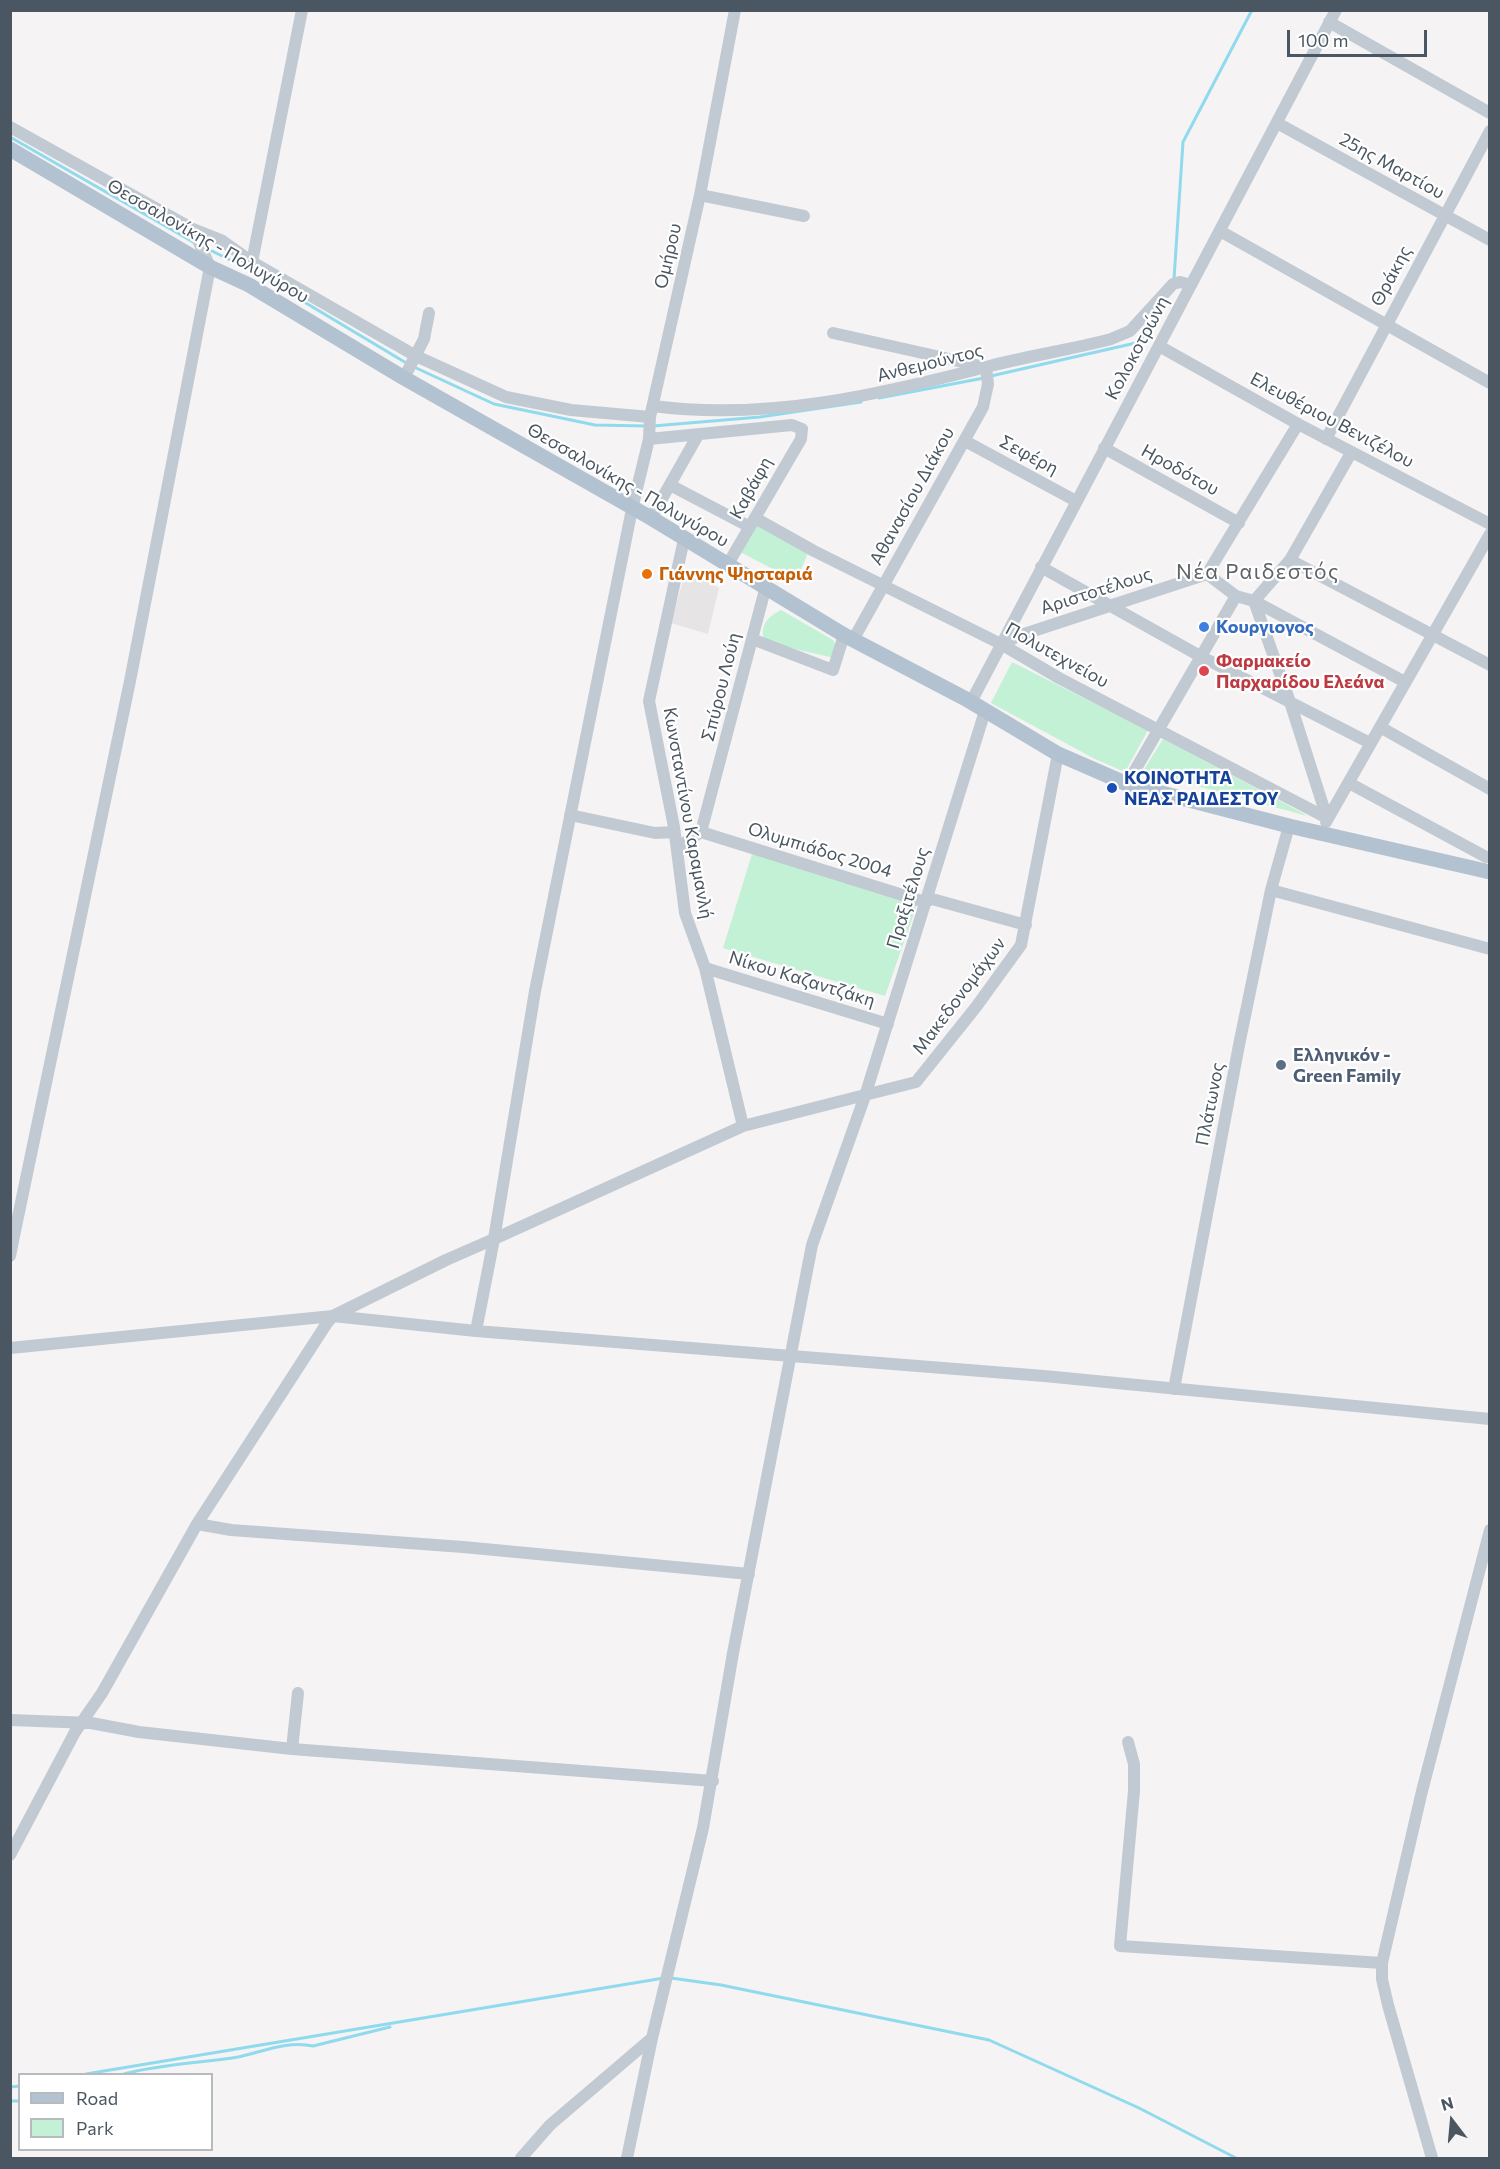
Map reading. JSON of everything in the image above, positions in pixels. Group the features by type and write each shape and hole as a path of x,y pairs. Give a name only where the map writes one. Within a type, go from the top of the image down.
{"main road":[{"name":"Θεσσαλονίκης - Πολυγύρου","path":"10,149 210,267 249,285 404,378 651,518 849,638 971,702 1058,754 1127,784 1289,826 1486,862"}],"street":[{"path":"252,262 302,10"},
{"name":"Ομήρου","path":"476,1331 494,1239 511,1129 570,816 632,509 649,439 651,412 700,195 735,10"},
{"name":"Κολοκοτρώνη","path":"971,702 1336,10"},
{"path":"1329,22 1490,113"},
{"name":"25ης Μαρτίου","path":"1277,123 1490,240"},
{"name":"Ανθεμούντος","path":"10,127 193,229 221,240 252,262 416,356 506,397 571,410 651,412 835,402 922,385 986,367 1080,347 1130,332 1173,284 1180,282 1191,285"},
{"name":"Θράκης","path":"1326,439 1490,131"},
{"path":"700,195 804,216"},
{"path":"10,1256 12,1236 127,693 210,267 193,229"},
{"path":"1220,231 1385,326 1490,383"},
{"path":"404,378 424,339 429,313"},
{"path":"833,333 986,367"},
{"name":"Ελευθέριου Βενιζέλου","path":"1159,346 1351,453 1490,524"},
{"name":"Αθανασίου Διάκου","path":"752,639 833,670 849,638 884,585 965,441 987,396 986,367"},
{"path":"1298,424 1207,574 1236,596 1254,601 1405,682"},
{"name":"Καβάφη","path":"698,435 792,425 802,429 801,439 728,564"},
{"path":"649,439 698,435"},
{"path":"651,518 698,435"},
{"name":"Σεφέρη","path":"965,441 1076,501"},
{"name":"Ηροδότου","path":"1104,448 1239,524"},
{"path":"1254,601 1290,560 1351,453"},
{"name":"Πολυτεχνείου","path":"670,484 814,551 1001,644 1327,818"},
{"path":"1323,834 1327,818 1490,534"},
{"name":"Κωνσταντίνου Καραμανλή","path":"684,539 649,701 677,848 685,913 705,968 743,1126"},
{"path":"1290,560 1490,664"},
{"path":"1041,567 1200,656 1370,743"},
{"name":"Αριστοτέλους","path":"1001,644 1021,635 1207,574"},
{"name":"Σπύρου Λούη","path":"701,832 766,586"},
{"path":"1127,784 1236,596"},
{"path":"1254,601 1290,702 1327,818"},
{"name":"Πραξιτέλους","path":"627,2158 652,2038 713,1780 789,1356 820,1217 865,1096 985,711"},
{"path":"1380,728 1490,789"},
{"name":"Μακεδονομάχων","path":"333,1316 422,1271 743,1126 915,1082 976,1007 1021,945 1058,754"},
{"path":"1349,783 1486,862"},
{"path":"570,816 655,833 674,832"},
{"name":"Πλάτωνος","path":"1174,1389 1271,890 1289,826"},
{"path":"677,848 701,832"},
{"name":"Ολυμπιάδος 2004","path":"701,832 925,902 932,899 1026,925"},
{"path":"1271,890 1490,949"},
{"name":"Νίκου Καζαντζάκη","path":"705,968 888,1024"},
{"path":"10,1348 333,1316 476,1331 1174,1389 1490,1419"},
{"path":"10,1855 82,1723 197,1524 286,1383 333,1316"},
{"path":"197,1524 231,1530 463,1547 749,1574"},
{"path":"1432,2158 1388,2005 1382,1979 1382,1963 1422,1791 1490,1530"},
{"path":"292,1749 298,1693"},
{"path":"10,1720 82,1723 292,1749 713,1780"},
{"path":"1128,1742 1134,1764 1134,1791 1120,1946 1382,1963"},
{"path":"520,2158 550,2125 652,2038"}],"shaded area":[{"path":"686,570 719,588 708,634 671,623"}],"green space":[{"path":"754,523 808,553 796,581 740,552"},
{"path":"781,610 833,640 837,648 834,658 765,642 763,631 766,622"},
{"path":"1012,662 1148,730 1125,772 1095,759 991,703"},
{"path":"1163,739 1299,811 1307,816 1143,771"},
{"path":"752,854 918,902 885,996 723,948"}],"waterway":[{"path":"1174,279 1183,142 1252,10"},
{"path":"10,137 195,243"},
{"path":"206,248 254,272 408,364"},
{"path":"991,376 1140,342 1162,304"},
{"path":"414,367 494,404 595,425 646,426"},
{"path":"879,398 984,378"},
{"path":"653,426 760,417 861,402"},
{"path":"92,2073 664,1978"},
{"path":"671,1978 721,1985 989,2040 1139,2108 1236,2158"},
{"path":"129,2073 238,2057 294,2044 313,2046 390,2027"},
{"path":"10,2087 18,2086"},
{"path":"10,2101 18,2101"}],"place":[{"name":"Γιάννης Ψησταριά","path":"647,574"},
{"name":"Κουργιογος","path":"1204,627"},
{"name":"Φαρμακείο Παρχαρίδου Ελεάνα","path":"1204,671"},
{"name":"ΚΟΙΝΟΤΗΤΑ ΝΕΑΣ ΡΑΙΔΕΣΤΟΥ","path":"1112,788"},
{"name":"Ελληνικόν - Green Family","path":"1281,1065"}],"district":[{"name":"Νέα Ραιδεστός","path":"1258,572"}]}
